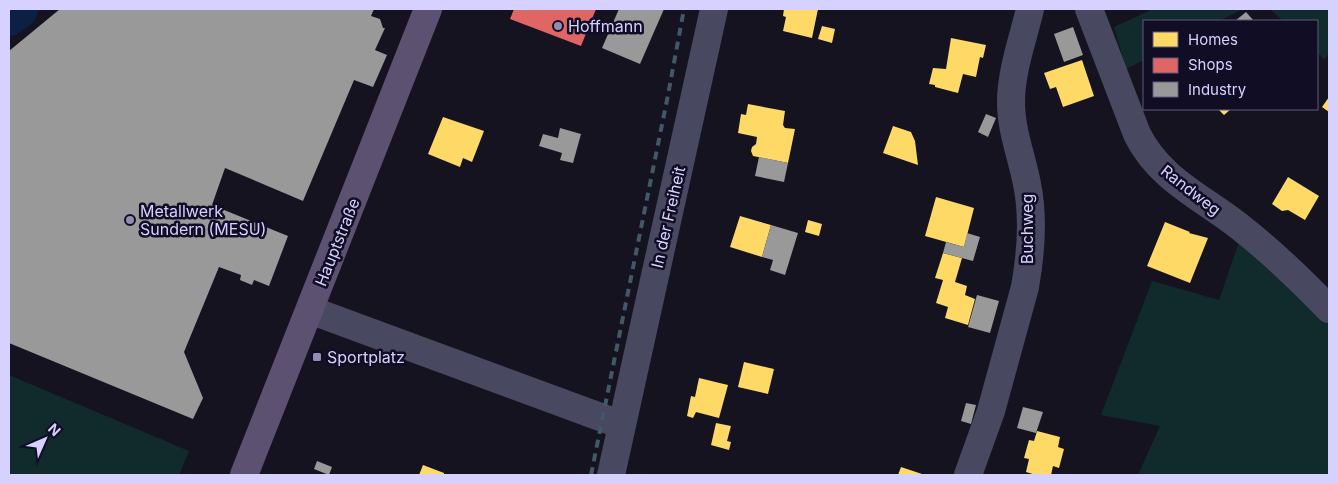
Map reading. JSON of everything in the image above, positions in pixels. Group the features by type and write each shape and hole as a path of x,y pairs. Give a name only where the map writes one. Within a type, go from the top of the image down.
{"main road":[{"name":"Hauptstraße","path":"244,475 428,9"}],"street":[{"name":"In der Freiheit","path":"611,475 714,9"},
{"name":"Buchweg","path":"968,475 991,411 1025,287 1028,268 1030,208 1027,184 1013,130 1011,102 1012,82 1030,9"},
{"name":"Randweg","path":"1089,9 1137,134 1154,161 1188,190 1238,225 1265,247 1329,309"},
{"path":"310,310 622,425"}],"green space":[{"path":"1153,9 1243,9 1221,20 1143,20 1143,60 1126,69 1114,27"},
{"path":"1270,9 1329,9 1329,53 1324,60 1318,53 1318,20 1282,20"},
{"path":"1241,236 1329,325 1329,475 1138,475 1160,426 1101,415 1152,281 1219,300"},
{"path":"9,375 189,451 179,475 9,475"}],"building: Homes":[{"path":"784,9 818,9 812,38 783,31 786,17 783,16"},
{"path":"822,26 835,29 832,43 818,39"},
{"path":"951,38 986,45 983,58 980,57 976,77 963,74 958,93 929,84 933,68 946,69"},
{"path":"1082,60 1094,96 1063,107 1056,87 1050,89 1044,73"},
{"path":"1329,97 1329,112 1322,107"},
{"path":"748,104 785,111 783,125 785,128 795,129 788,163 753,156 751,151 752,147 756,144 757,137 738,133 741,114 746,115"},
{"path":"1219,110 1230,110 1224,115"},
{"path":"443,117 484,131 472,162 463,158 460,167 428,154"},
{"path":"893,126 911,132 915,141 918,165 883,153"},
{"path":"1288,177 1319,196 1305,220 1288,210 1282,211 1272,204"},
{"path":"936,197 974,208 964,247 925,236"},
{"path":"740,216 771,225 762,257 730,247"},
{"path":"808,220 822,224 819,236 805,232"},
{"path":"1165,222 1189,233 1208,238 1190,283 1147,266"},
{"path":"943,253 962,258 955,282 967,286 965,295 975,299 968,325 945,318 948,307 936,303 943,280 935,278"},
{"path":"744,362 774,369 768,394 738,387"},
{"path":"699,378 728,385 719,418 696,412 693,418 687,416 691,396 695,397"},
{"path":"716,423 731,426 727,441 731,442 729,450 711,445"},
{"path":"1037,431 1060,437 1058,447 1064,449 1059,468 1053,466 1051,475 1036,475 1026,472 1029,459 1024,458 1029,440 1034,441"},
{"path":"423,465 444,473 444,475 419,475"},
{"path":"901,467 925,475 898,475"}],"building: Shops":[{"name":"Hoffmann","path":"514,9 596,9 581,46 510,19"}],"building: Industry":[{"name":"Metallwerk Sundern (MESU)","path":"60,9 374,9 371,16 380,19 383,28 385,28 375,50 387,55 373,87 354,80 303,201 225,168 212,205 288,236 269,286 254,280 252,285 240,280 241,275 219,267 184,352 203,398 193,419 9,343 9,51"},
{"path":"619,9 664,9 640,64 602,48"},
{"path":"1246,12 1253,20 1236,20"},
{"path":"1073,27 1083,55 1064,62 1054,34"},
{"path":"986,114 996,118 988,137 978,132"},
{"path":"560,128 581,134 573,163 560,160 562,153 539,146 543,134 558,138"},
{"path":"759,157 788,163 784,182 755,176"},
{"path":"771,225 798,233 785,275 770,270 773,260 762,257"},
{"path":"967,233 980,237 973,261 943,253 946,242 964,247"},
{"path":"977,295 999,301 990,333 968,327"},
{"path":"966,403 976,405 971,424 961,421"},
{"path":"1023,407 1043,412 1036,433 1017,428"},
{"path":"317,461 332,467 329,475 314,469"}],"waterway":[{"path":"9,16 18,9"}],"railway":[{"path":"591,475 684,9"}],"place":[{"name":"Hoffmann","path":"558,26"},
{"name":"Metallwerk Sundern (MESU)","path":"130,220"},
{"name":"Sportplatz","path":"317,357"}]}
